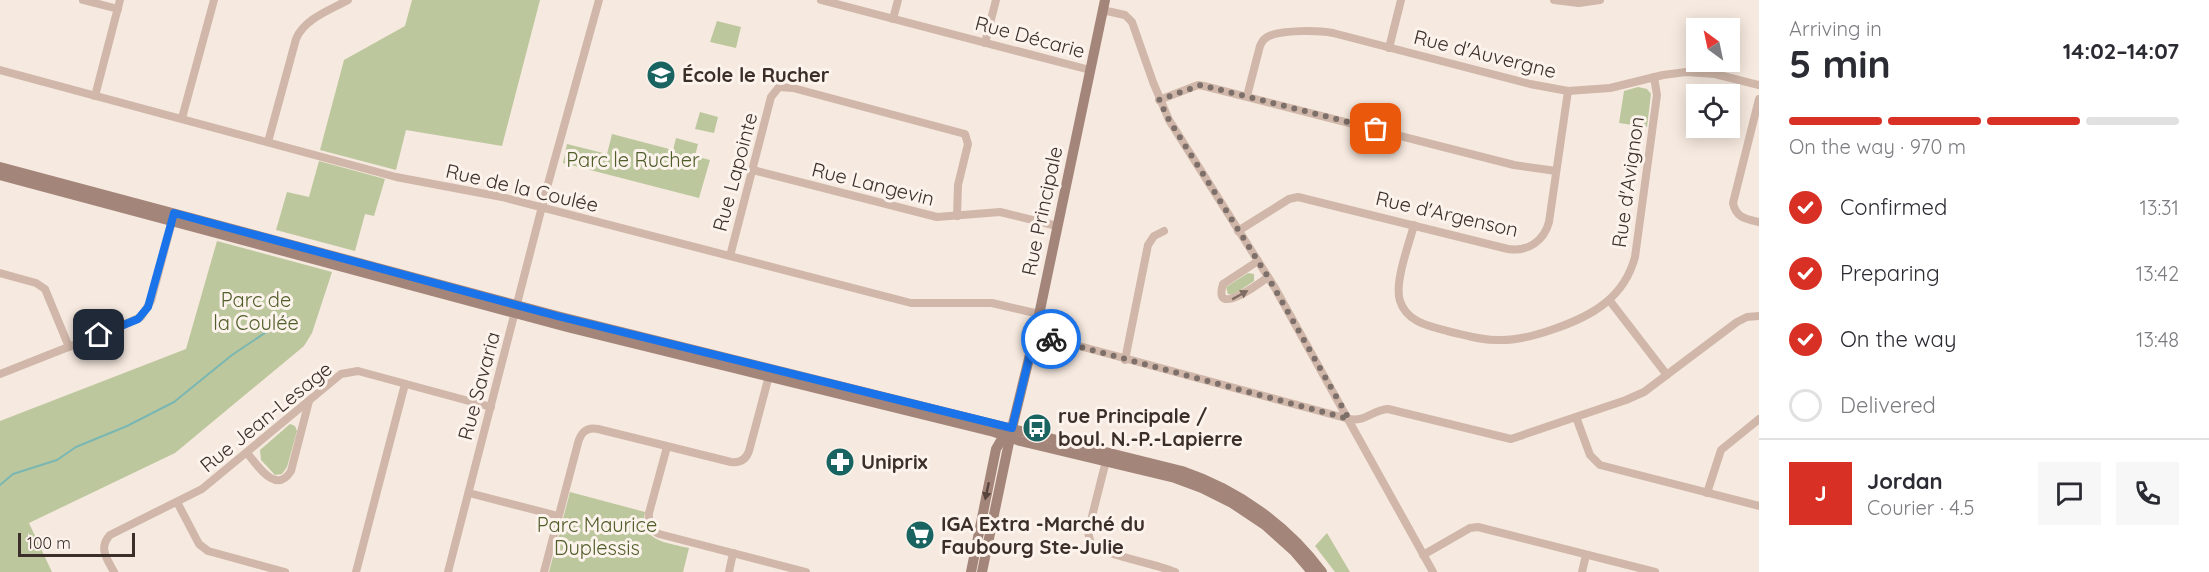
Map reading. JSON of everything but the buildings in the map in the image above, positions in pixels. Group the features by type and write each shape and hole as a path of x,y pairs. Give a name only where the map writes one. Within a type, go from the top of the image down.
{"street":[{"path":"83,0 118,9"},
{"path":"95,96 120,0"},
{"path":"182,118 214,0"},
{"path":"268,142 300,31 308,23 348,0"},
{"name":"Rue Savaria","path":"448,572 542,207 599,0"},
{"name":"Rue Décarie","path":"822,0 1090,70"},
{"path":"893,19 898,0"},
{"path":"985,43 996,0"},
{"path":"1389,48 1401,0"},
{"path":"1554,0 1579,3 1600,0"},
{"path":"1103,5 1125,15 1132,22 1159,100 1169,120 1268,277 1432,572"},
{"name":"Rue Principale","path":"982,572 1008,434 1035,334 1103,5"},
{"name":"Rue d'Auvergne","path":"1247,96 1260,46 1264,39 1271,35 1320,31 1530,84 1568,91 1610,88 1677,72 1702,72 1759,85"},
{"name":"Rue de la Coulée","path":"0,70 396,177 482,192 917,304 992,303 1039,314"},
{"name":"Rue d'Avignon","path":"1414,225 1399,291 1400,302 1405,311 1420,323 1482,339 1516,339 1542,333 1583,318 1610,301 1629,274 1635,257 1657,95 1654,77"},
{"path":"1159,100 1201,85 1506,163 1556,171"},
{"name":"Rue Lapointe","path":"730,256 771,97 780,87 786,86 965,134 968,144 958,185 957,216"},
{"name":"Rue d'Argenson","path":"1238,231 1289,199 1298,196 1508,249 1526,248 1540,239 1547,229 1568,91"},
{"path":"1759,99 1733,200 1735,210 1742,217 1759,222"},
{"path":"0,167 173,218"},
{"name":"Rue Langevin","path":"753,170 937,217 1000,212 1057,226"},
{"path":"0,175 1008,434 1107,457 1182,471 1231,492 1263,513 1290,535 1322,572"},
{"path":"0,374 134,321 144,314 151,301 173,218"},
{"path":"1125,360 1148,245 1154,236 1164,231"},
{"path":"1258,261 1223,284 1221,290 1224,297 1235,299 1268,277"},
{"path":"0,273 36,283 45,289 69,347"},
{"path":"1610,301 1667,375"},
{"path":"1035,334 1349,419 1361,420 1388,409 1511,439 1632,397 1667,375 1737,322 1747,317 1759,316"},
{"name":"Rue Jean-Lesage","path":"114,572 104,550 107,538 111,534 202,489 337,377 358,371 491,407"},
{"path":"544,572 581,434 586,430 598,429 731,462 742,461 749,452 770,373"},
{"path":"356,572 405,384"},
{"path":"248,453 271,479 278,481 287,477 291,471 309,401"},
{"path":"1576,417 1590,455 1600,465 1759,506"},
{"path":"1707,493 1721,450 1759,419"},
{"name":"Rue Principale","path":"971,572 996,449 1008,434"},
{"path":"667,447 650,513 651,529 659,534 807,572"},
{"path":"1107,457 1088,532 1091,544 1104,551 1170,571"},
{"path":"1107,457 1184,481 1222,498 1272,531 1312,572"},
{"path":"469,493 558,516"},
{"path":"177,502 199,544 208,551 285,572"},
{"path":"1424,555 1470,528 1478,527 1655,572"},
{"path":"729,572 733,554"},
{"path":"1582,572 1586,555"}],"green space":[{"path":"412,0 540,0 502,146 406,130 396,170 320,150 344,60 405,26"},
{"path":"717,21 741,27 736,48 710,42"},
{"path":"1638,87 1647,89 1651,94 1647,127 1619,123 1624,91"},
{"path":"700,112 718,117 714,133 695,129"},
{"name":"Parc le Rucher","path":"612,134 673,150 676,138 698,144 695,156 710,160 699,198 563,163 567,144 607,154"},
{"name":"Parc de la Coulée","path":"319,161 385,179 374,216 365,214 355,251 276,230 287,192 309,197"},
{"name":"Parc de la Coulée","path":"217,241 332,272 312,333 304,346 175,453 29,523 52,572 0,572 0,421 186,349"},
{"path":"1248,273 1254,274 1254,281 1233,295 1228,294 1226,287"},
{"path":"290,424 295,426 297,431 287,467 282,474 275,475 261,460 260,450"},
{"name":"Parc Maurice Duplessis","path":"570,492 645,512 644,522 650,535 664,542 689,548 683,572 549,572"},
{"path":"1327,533 1350,572 1335,572 1315,546"}],"waterway":[{"path":"0,485 13,474 57,460 76,447 127,426 174,402 232,355 287,318"}],"way so far":[{"path":"1051,339 1349,419 1275,288 1169,120 1159,100 1201,85 1376,129"}],"place":[{"name":"École le Rucher","path":"661,75"},
{"name":"rue Principale / boul. N.-P.-Lapierre","path":"1037,428"},
{"name":"Uniprix","path":"840,462"},
{"name":"IGA Extra -Marché du Faubourg Ste-Julie","path":"920,535"}],"route":[{"path":"99,335 134,321 144,314 151,301 174,213 557,316 1012,428 1035,334 1051,339"}]}
